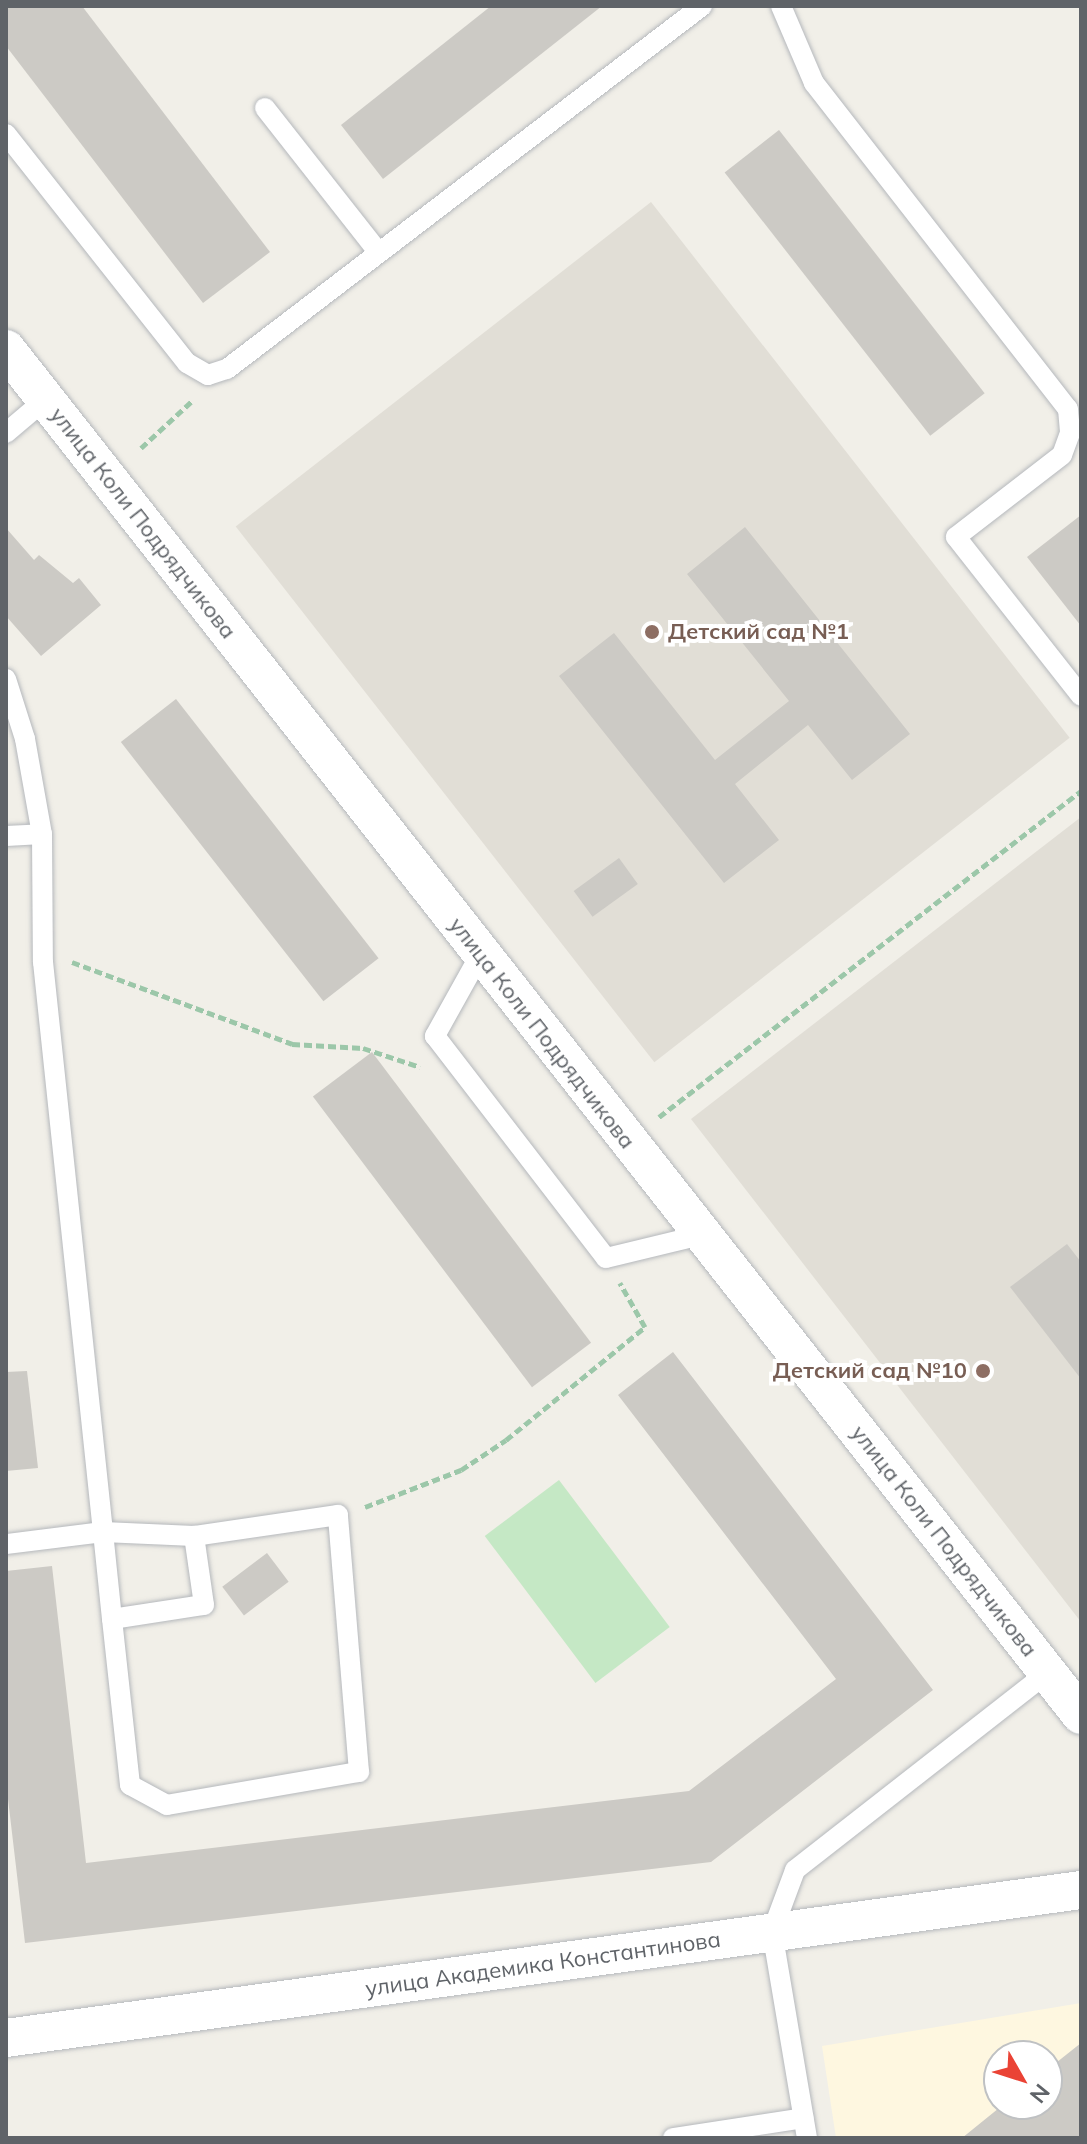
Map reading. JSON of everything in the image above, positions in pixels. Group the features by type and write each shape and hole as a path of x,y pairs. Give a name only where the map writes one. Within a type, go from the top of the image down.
{"street":[{"name":"улица Коли Подрядчикова","path":"6,349 626,1142 1081,1715"},
{"name":"улица Академика Константинова","path":"6,2038 1081,1890"}],"lane":[{"path":"6,134 187,363 208,375 227,369 702,6"},
{"path":"781,6 814,83 1068,409 1070,433 1062,455 956,537 1078,687"},
{"path":"265,108 379,253"},
{"path":"6,433 46,399"},
{"path":"6,679 25,739 42,834 43,950 103,1532 112,1619 130,1785 167,1805 359,1772 338,1515 194,1536 103,1532 6,1544"},
{"path":"6,836 42,834"},
{"path":"480,955 435,1036 606,1258 701,1235"},
{"path":"112,1619 204,1605 194,1536"},
{"path":"673,2138 805,2128 772,1932 795,1870 1048,1672"}],"path":[{"path":"141,448 227,369"},
{"path":"626,1142 1081,791"},
{"path":"43,950 292,1044 363,1048 474,1086"},
{"path":"338,1515 461,1470 506,1440 645,1327 606,1258"}],"shaded area":[{"name":"Детский сад №1","path":"651,202 1070,738 654,1062 236,526"},
{"name":"Детский сад №10","path":"1081,817 1081,1622 691,1119"},
{"path":"1081,2003 1081,2138 836,2138 822,2046"}],"green space":[{"path":"559,1480 670,1627 595,1683 485,1536"}],"building":[{"path":"6,6 82,6 270,252 203,303 6,46"},
{"path":"491,6 602,6 383,179 341,125"},
{"path":"779,130 985,393 930,436 725,172"},
{"path":"1081,515 1081,626 1027,557"},
{"path":"745,527 910,734 852,780 808,725 735,784 779,840 724,883 559,676 614,633 715,760 789,701 687,574"},
{"path":"6,528 34,560 39,555 73,583 79,578 101,605 41,656 6,616"},
{"path":"176,699 379,958 323,1001 121,742"},
{"path":"619,858 638,884 593,917 574,891"},
{"path":"372,1052 591,1343 532,1387 313,1097"},
{"path":"1067,1244 1081,1262 1081,1379 1010,1287"},
{"path":"673,1352 933,1690 711,1862 25,1943 6,1782 6,1571 52,1566 86,1863 689,1791 836,1679 618,1395"},
{"path":"27,1371 38,1468 6,1471 6,1372"},
{"path":"267,1553 289,1582 244,1615 222,1587"},
{"path":"1081,2043 1081,2138 962,2138 984,2120 1063,2120 1063,2057"}],"place":[{"name":"Детский сад №1","path":"652,632"},
{"name":"Детский сад №10","path":"983,1371"}]}
